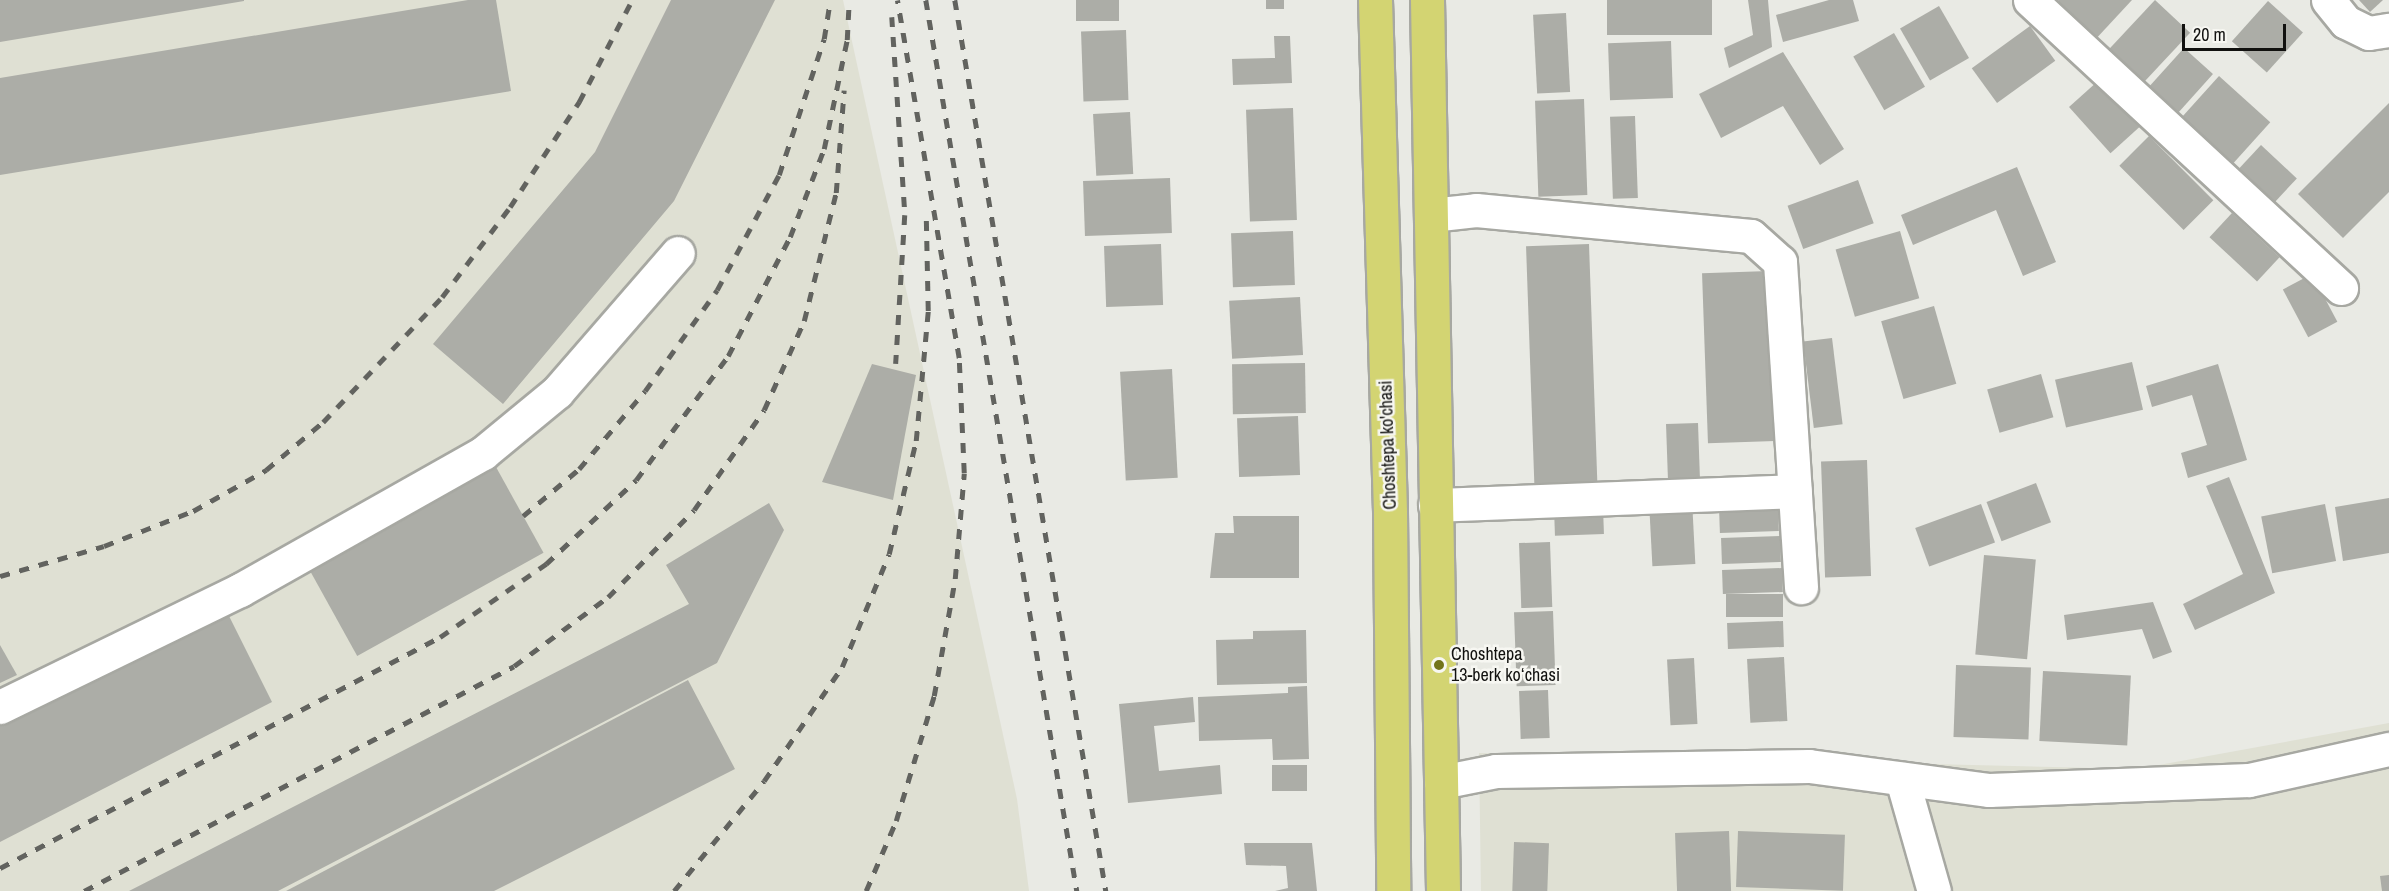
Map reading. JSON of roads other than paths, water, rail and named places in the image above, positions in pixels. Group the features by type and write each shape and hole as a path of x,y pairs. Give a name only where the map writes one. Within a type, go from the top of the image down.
{"main road":[{"name":"Choshtepa ko'chasi","path":"1375,0 1390,512 1394,891"},
{"path":"1427,0 1443,891"}],"street":[{"path":"2030,0 2341,288"},
{"path":"2328,0 2354,25 2369,33 2389,30"},
{"path":"1431,215 1476,210 1750,236 1780,262 1801,587"},
{"path":"0,707 240,590 483,453 557,392 678,254"},
{"path":"1435,505 1795,491"},
{"path":"1441,782 1496,771 1809,766 1989,790 2248,780 2389,749"},
{"path":"1902,779 1934,891"}],"railway":[{"path":"0,576 104,546 193,511 266,470 323,422 442,297 510,207 579,102 632,0"},
{"path":"523,516 579,469 645,391 717,290 779,175 824,39 830,0"},
{"path":"0,868 440,637 546,564 636,480 728,356 790,237 824,149 847,40 849,0"},
{"path":"866,891 896,821 934,696 955,579 964,473 959,358 897,0"},
{"path":"926,0 1077,891"},
{"path":"955,0 1106,891"},
{"path":"892,17 905,215 896,364"},
{"path":"84,891 514,666 608,597 694,510 764,410 804,321 836,193 844,90"},
{"path":"674,891 764,781 842,667 889,554 916,441 928,311 926,217"}],"place":[{"name":"Choshtepa 13-berk koʻchasi","path":"1439,665"}]}
